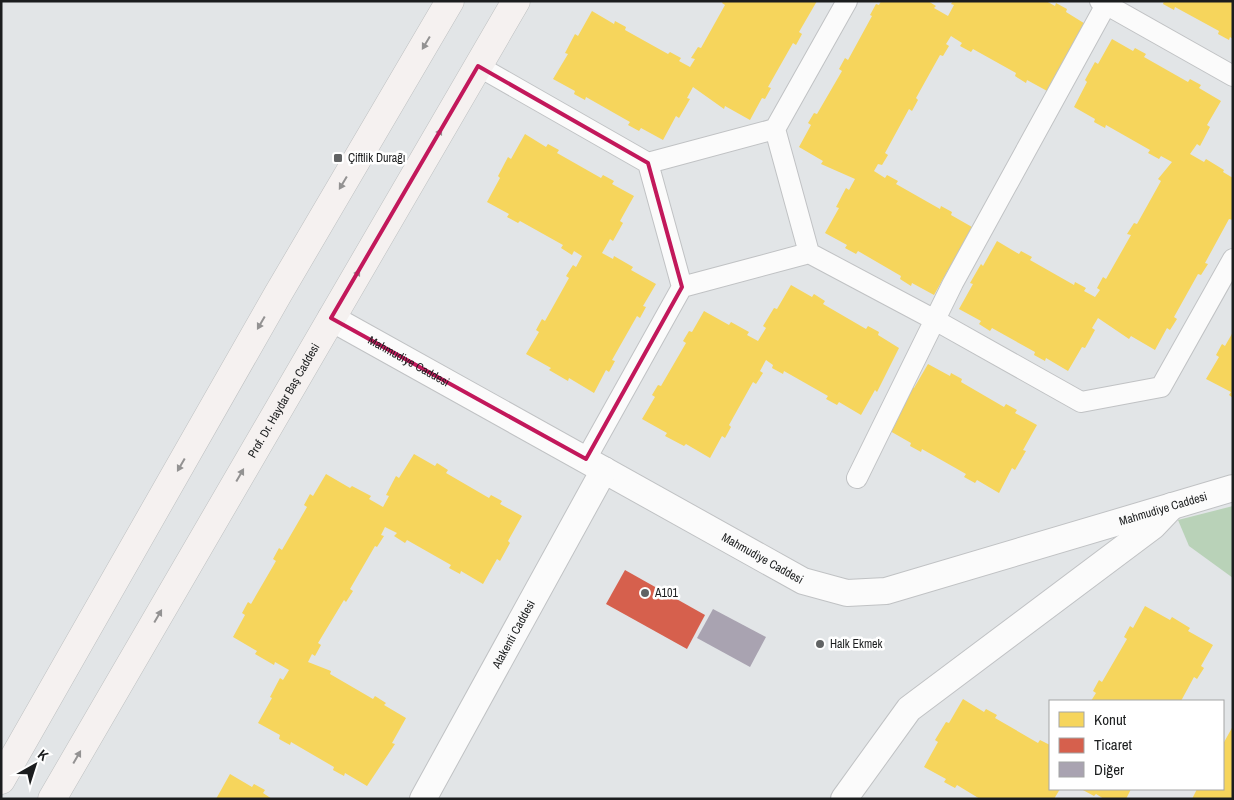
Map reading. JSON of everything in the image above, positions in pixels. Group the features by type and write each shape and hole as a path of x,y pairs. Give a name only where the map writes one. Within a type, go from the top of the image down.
{"main road":[{"path":"1,780 278,294 450,1"},
{"name":"Prof. Dr. Haydar Baş Caddesi","path":"52,799 516,1"}],"street":[{"path":"809,253 775,129 848,1"},
{"path":"857,478 935,320 1105,2 1233,76"},
{"path":"478,66 648,163 775,129"},
{"path":"595,464 682,287 648,163"},
{"path":"682,287 809,253 935,320 1082,402 1161,387 1233,259"},
{"name":"Mahmudiye Caddesi","path":"331,318 804,581 847,593 886,591 1233,488"},
{"name":"Atakenti Caddesi","path":"423,799 595,464"},
{"path":"844,799 909,709 1153,526 1174,504"}],"highlighted area":[{"path":"478,66 648,163 682,287 586,459 331,318"}],"green space":[{"path":"1233,506 1233,578 1189,546 1178,520"}],"building: Konut":[{"path":"723,1 817,1 799,32 802,34 796,45 793,43 768,87 771,88 765,99 762,98 750,120 725,106 724,109 693,87 687,98 690,99 679,118 676,116 663,140 641,128 639,131 628,125 630,122 586,97 585,100 574,94 575,91 553,79 568,54 565,53 575,34 578,36 592,11 614,24 615,21 626,27 625,30 668,54 670,52 681,58 679,61 690,67 695,59 691,58 698,47 701,48 725,5 722,3"},
{"path":"881,1 928,1 936,6 934,8 948,16 954,5 951,4 953,1 1046,1 1055,6 1056,3 1067,9 1066,12 1087,25 1049,92 1027,80 1026,83 1015,76 1016,73 973,49 971,52 960,46 962,43 951,36 946,44 949,46 943,56 940,55 916,98 918,100 912,111 909,109 885,153 888,155 882,165 878,164 874,171 885,178 887,175 898,181 896,184 940,209 941,206 952,212 951,215 972,227 951,272 948,270 934,295 912,283 911,286 900,279 901,276 858,251 856,254 845,248 847,245 825,233 839,208 836,207 846,188 849,190 855,179 821,164 823,161 799,147 811,125 808,123 814,113 817,114 842,71 839,69 845,58 848,60 872,16 870,15 876,4 879,5"},
{"path":"1164,1 1233,1 1233,39 1230,37 1229,40 1218,34 1219,31 1175,7 1174,10 1163,4"},
{"path":"1112,39 1133,51 1135,48 1146,54 1144,57 1188,82 1190,79 1201,85 1199,88 1221,101 1207,125 1210,127 1200,146 1197,144 1190,154 1204,162 1206,159 1233,178 1233,220 1229,219 1205,263 1208,264 1201,275 1198,274 1174,317 1177,319 1170,330 1167,328 1155,350 1131,336 1129,339 1098,318 1092,328 1095,330 1085,348 1082,347 1068,371 1046,358 1045,361 1034,355 1035,352 992,328 990,331 979,324 981,321 959,309 973,284 970,283 981,264 983,266 997,241 1019,254 1021,251 1032,257 1030,260 1074,285 1075,282 1086,288 1084,291 1095,297 1100,290 1097,288 1103,277 1106,279 1131,235 1127,234 1134,223 1137,224 1161,181 1158,179 1172,162 1161,156 1159,159 1148,153 1150,150 1106,125 1105,128 1094,122 1095,119 1074,107 1095,62 1098,64"},
{"path":"525,134 546,147 548,144 559,150 557,153 601,178 603,175 614,181 612,184 634,196 620,221 623,223 613,241 610,239 602,253 613,259 614,256 633,267 631,270 656,284 643,306 646,307 640,318 637,316 612,360 615,361 609,372 606,370 594,393 569,378 568,381 549,370 551,368 526,354 539,332 536,330 542,319 545,321 569,278 566,276 573,265 576,267 582,256 574,251 572,255 561,248 563,245 520,221 518,223 507,217 509,214 487,202 500,178 498,176 508,157 511,159"},
{"path":"791,285 812,297 814,294 825,301 823,304 866,329 868,326 879,332 878,335 899,348 877,392 875,390 861,415 839,402 837,405 826,399 828,396 784,371 783,374 772,368 773,365 766,360 760,371 763,373 756,384 753,382 729,425 731,427 725,438 722,436 710,458 686,444 684,446 665,436 667,433 642,419 655,397 652,395 658,385 661,386 686,343 683,341 689,331 692,332 704,311 729,325 731,322 749,332 747,335 758,341 766,328 763,326 774,308 777,309"},
{"path":"1233,332 1233,398 1229,395 1231,392 1206,379 1219,357 1216,355 1222,344 1225,346"},
{"path":"928,364 950,376 951,373 962,379 961,382 1004,407 1006,404 1017,410 1015,413 1037,425 1023,450 1026,451 1015,470 1012,468 999,493 977,480 975,483 964,477 966,474 922,449 921,452 910,446 911,443 890,431 904,406 901,405 911,386 914,388"},
{"path":"414,454 435,466 437,463 448,470 446,473 489,498 491,495 502,501 500,504 522,516 508,541 510,543 500,561 497,559 483,584 461,571 460,574 449,568 451,565 407,540 405,543 394,536 397,533 385,527 381,535 384,536 377,547 375,546 350,589 353,591 346,602 344,600 318,643 321,645 315,656 312,654 308,662 331,671 330,674 373,699 375,696 386,703 384,705 406,718 392,743 395,744 367,786 345,773 344,776 333,770 334,767 291,742 290,745 279,739 280,735 258,723 272,698 270,697 280,678 283,680 289,670 275,662 274,665 255,654 257,651 233,637 245,615 242,613 248,602 251,604 276,561 273,559 279,548 282,550 307,507 304,505 310,494 313,496 326,474 350,488 352,486 371,496 369,499 383,507 389,496 386,495 396,476 399,478"},
{"path":"1145,606 1170,620 1172,617 1190,628 1188,631 1213,645 1201,666 1204,668 1197,679 1194,677 1182,700 1092,700 1096,693 1093,691 1099,680 1102,682 1127,639 1124,637 1130,626 1133,628"},
{"path":"963,699 984,712 986,709 997,715 995,718 1038,743 1040,740 1049,744 1049,790 1059,790 1054,799 980,799 957,785 955,788 944,782 946,779 924,767 938,742 935,740 946,722 949,723"},
{"path":"1233,726 1233,799 1192,799 1196,790 1224,790 1224,742"},
{"path":"230,774 252,787 254,784 265,790 263,793 272,799 216,799"},
{"path":"1083,790 1130,790 1126,799 1104,799 1096,794 1094,796"}],"building: Ticaret":[{"path":"625,570 705,615 687,649 606,604"}],"building: Diğer":[{"path":"713,609 766,637 750,667 697,638"}],"place":[{"name":"Çiftlik Durağı","path":"338,158"},
{"name":"A101","path":"645,593"},
{"name":"Halk Ekmek","path":"820,644"}]}
